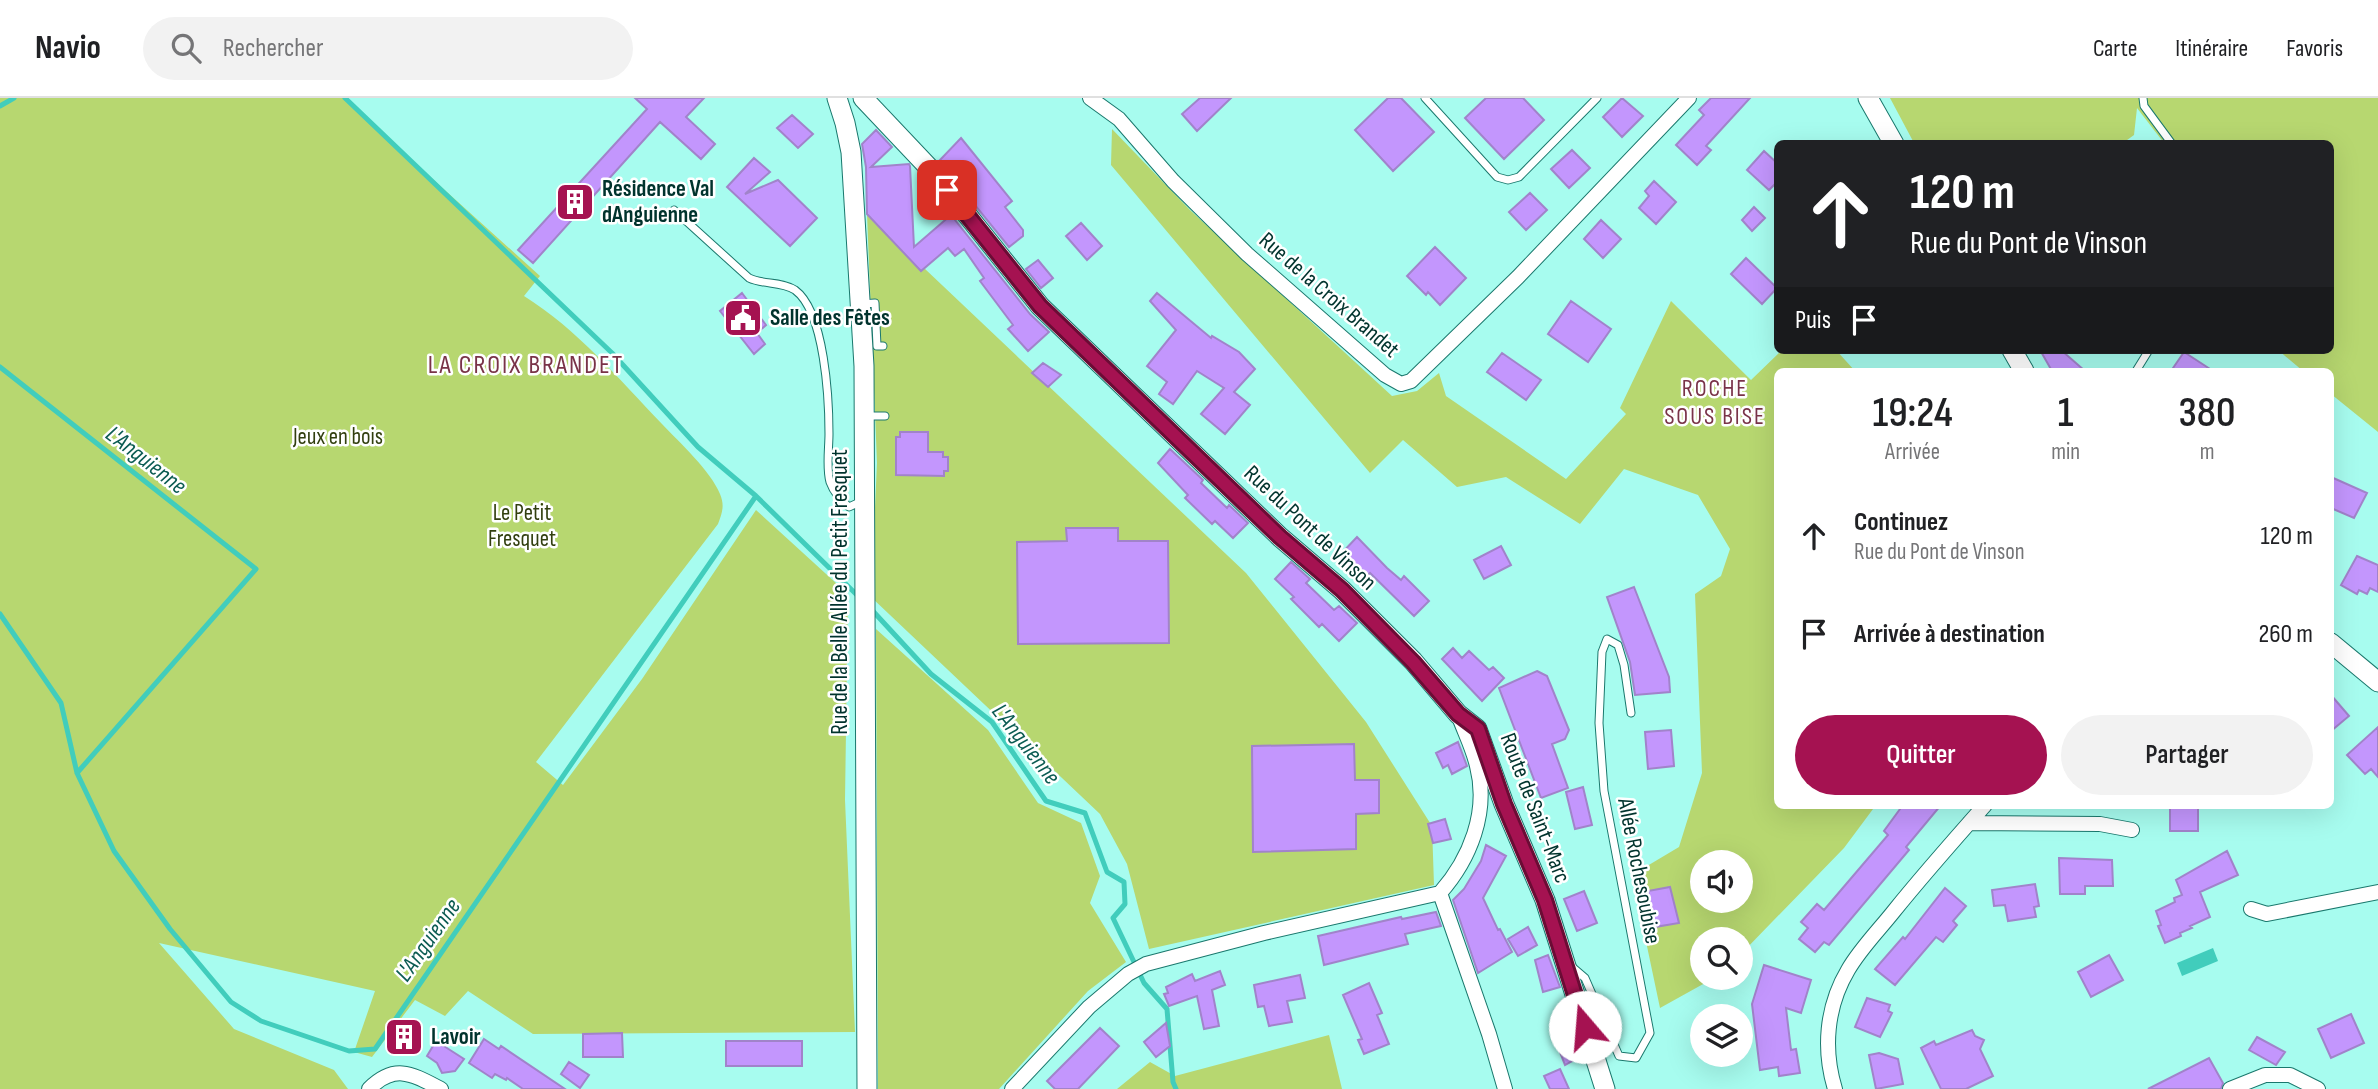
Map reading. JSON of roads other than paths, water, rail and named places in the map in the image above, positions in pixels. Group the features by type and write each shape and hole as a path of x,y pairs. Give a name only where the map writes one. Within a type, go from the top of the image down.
{"street":[{"name":"Rue de la Belle Allée du Petit Fresquet","path":"837,98 850,152 864,366 867,1089"},
{"name":"Rue du Pont de Vinson","path":"863,98 933,172 1040,306 1280,537 1342,590 1413,662 1458,714 1477,764 1480,802 1474,839 1457,874 1440,893"},
{"name":"Rue de la Croix Brandet","path":"1090,98 1119,119 1173,181 1247,254 1385,375 1401,384 1410,382 1518,277 1689,98"},
{"path":"1868,98 1892,140"},
{"path":"2334,645 2378,682"},
{"name":"Route de Saint-Marc","path":"1458,714 1478,729 1504,804 1545,900 1605,1089"},
{"path":"1835,1089 1829,1068 1827,1037 1833,1004 1848,970 1912,889 1981,809"},
{"path":"1969,823 2100,824 2132,830"},
{"path":"2251,909 2267,915 2378,892"},
{"path":"1012,1089 1089,1007 1128,974 1146,964 1264,933 1440,893 1489,1034 1505,1089"},
{"path":"369,1089 383,1077 399,1071 441,1089"},
{"path":"2230,1089 2265,1075 2290,1075 2318,1089"}],"lane":[{"path":"1425,98 1497,177 1508,180 1519,177 1597,98"},
{"path":"2143,98 2144,106 2169,140"},
{"path":"674,210 749,278 760,284 779,284 795,290 802,299 814,325 827,372 829,479 836,496 849,507 864,500"},
{"path":"860,304 875,303 877,346 883,346"},
{"path":"864,416 885,416"},
{"name":"Allée Rochesoubise","path":"1564,960 1585,978 1619,1056 1636,1058 1650,1033 1604,791 1599,723 1602,652 1607,639 1618,645 1624,665 1631,713"}],"waterway":[{"name":"L'Anguienne","path":"0,106 14,98"},
{"name":"L'Anguienne","path":"345,98 612,353 698,447 756,496 859,597"},
{"name":"L'Anguienne","path":"0,367 256,569 77,773"},
{"name":"L'Anguienne","path":"0,614 61,703 77,773 114,851 170,929 231,1002 261,1021 349,1051 375,1049 756,496"},
{"name":"L'Anguienne","path":"871,609 931,674 992,722 1046,801 1085,813 1107,872 1124,882 1125,904 1113,918 1144,983 1167,1009 1173,1082 1176,1089"}],"place":[{"name":"Résidence Val dAnguienne","path":"575,202"},
{"name":"Salle des Fêtes","path":"743,318"},
{"name":"Lavoir","path":"404,1037"}],"district":[{"name":"LA CROIX BRANDET","path":"526,365"},
{"name":"ROCHE SOUS BISE","path":"1715,402"}],"park label":[{"name":"Jeux en bois","path":"338,437"},
{"name":"Le Petit Fresquet","path":"522,526"}]}
